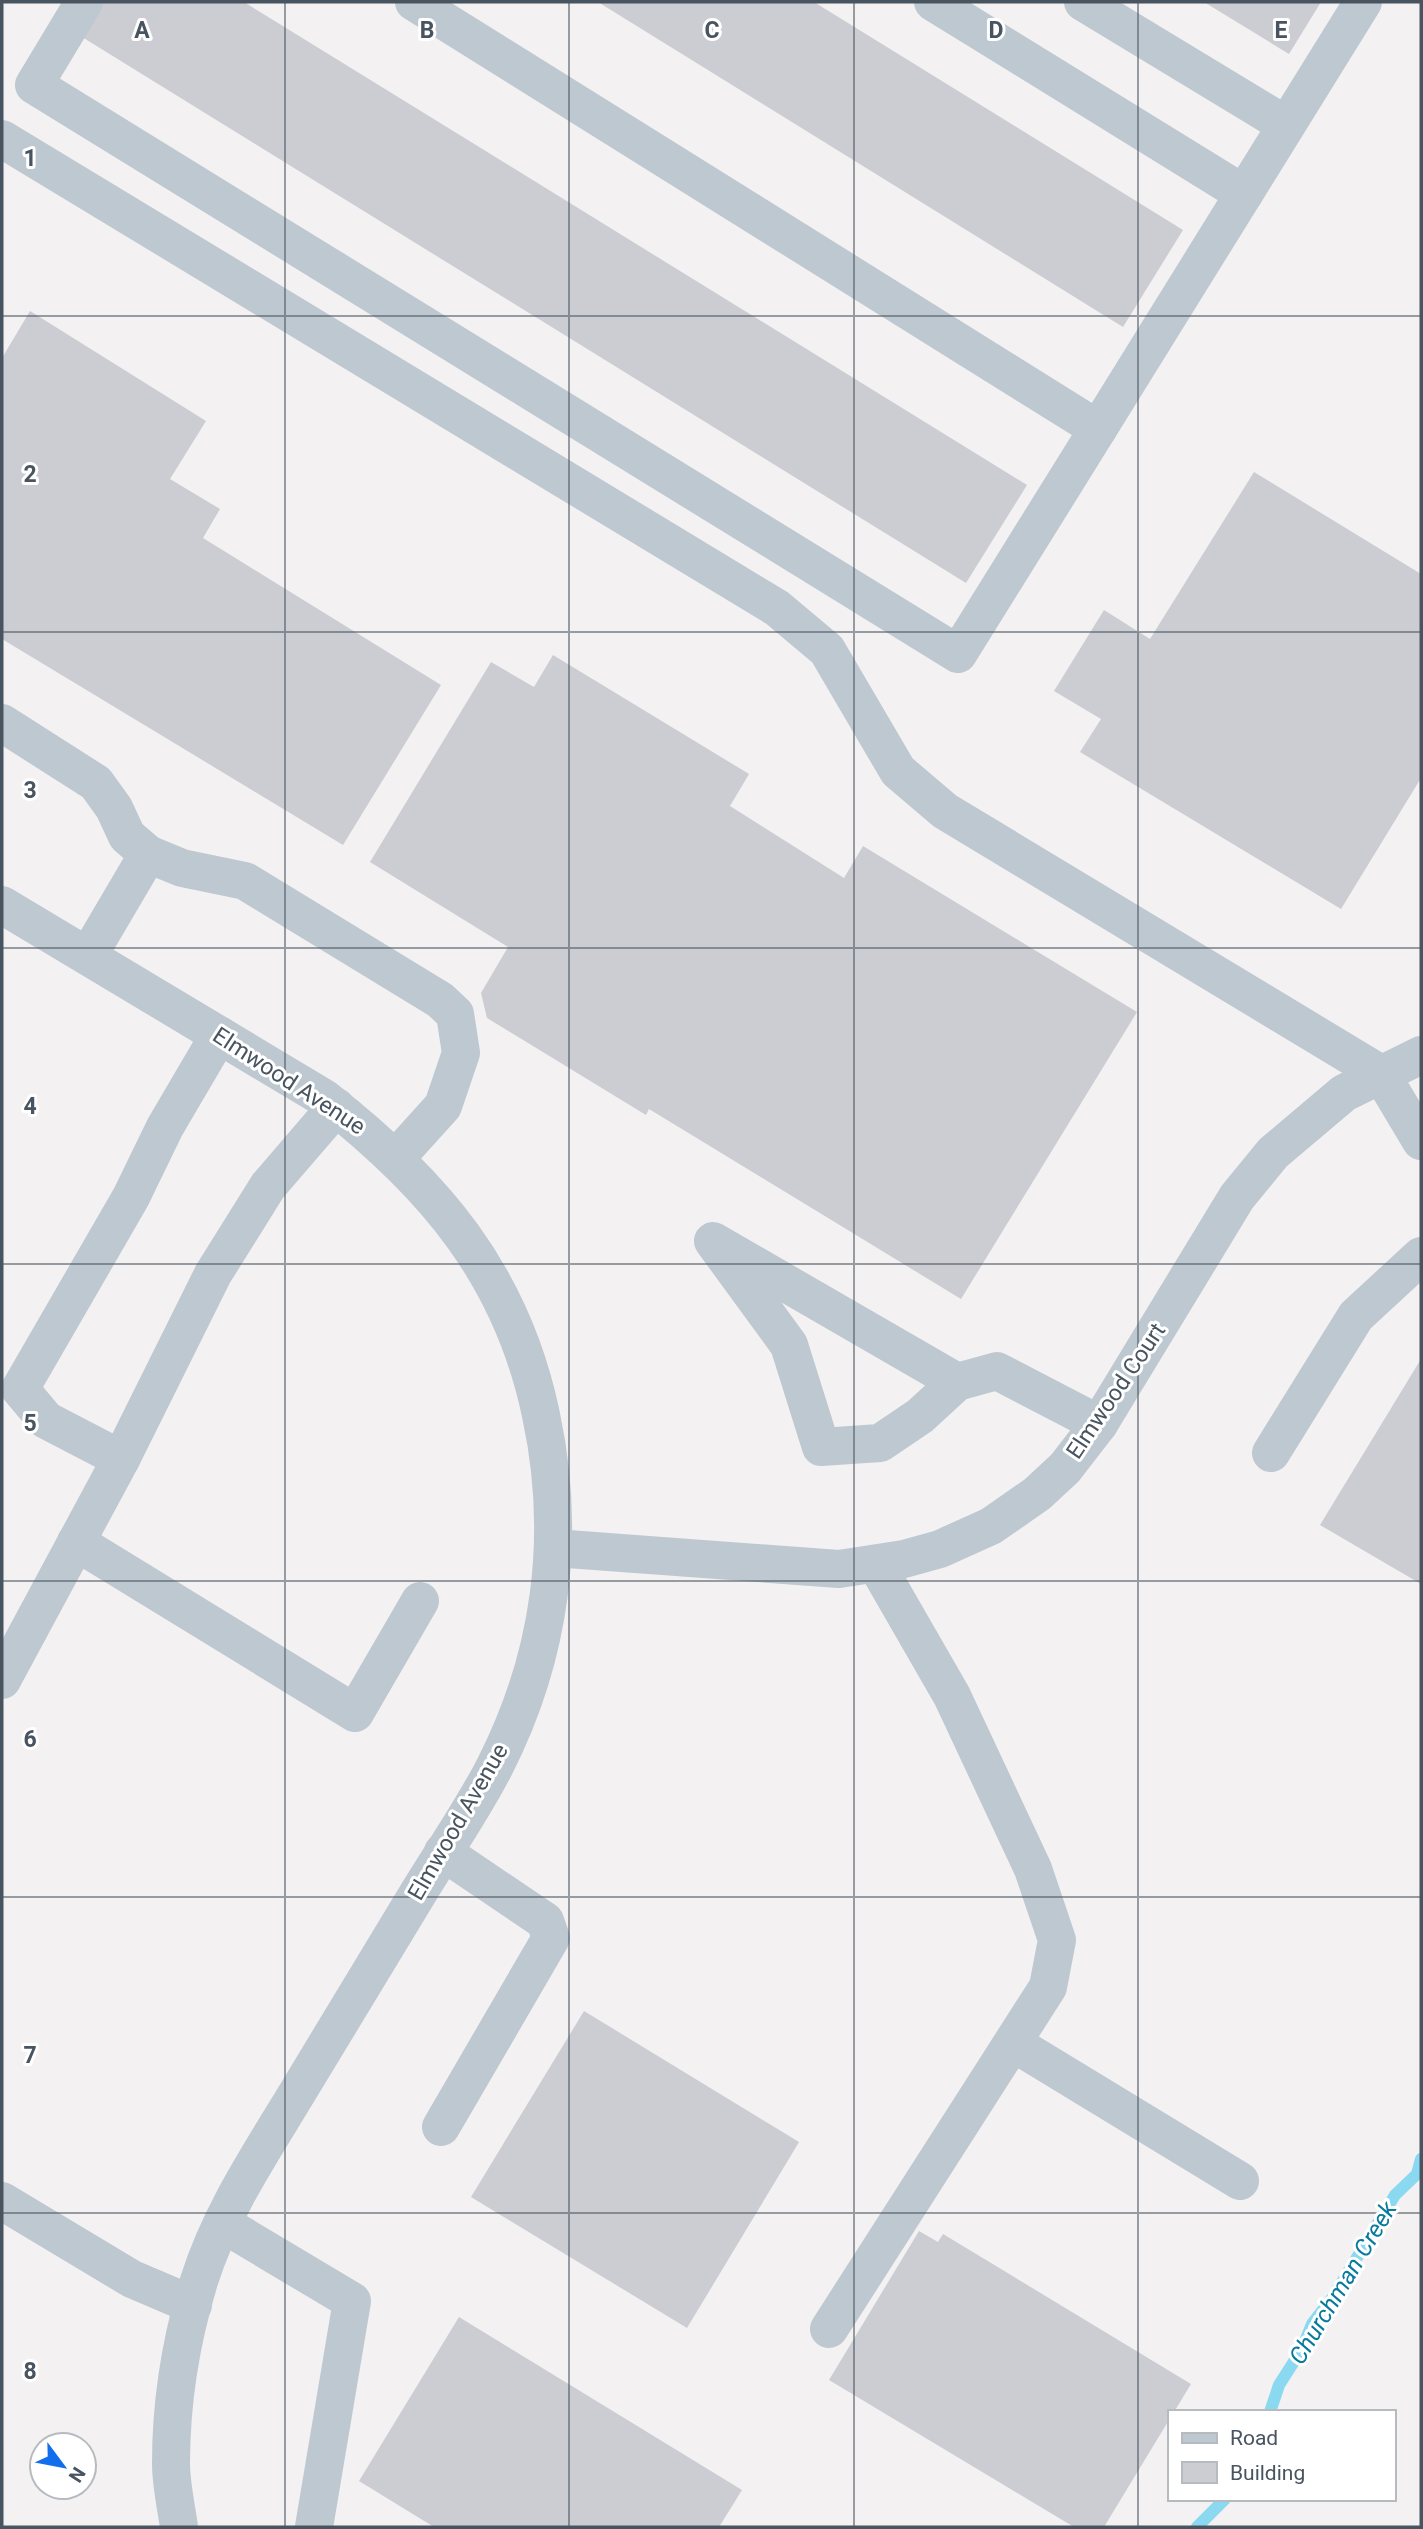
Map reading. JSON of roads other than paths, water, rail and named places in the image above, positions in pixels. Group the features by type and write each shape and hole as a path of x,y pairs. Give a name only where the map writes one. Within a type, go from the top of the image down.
{"street":[{"path":"84,2 34,85 958,654 1363,2"},
{"path":"414,2 1098,429"},
{"path":"933,2 1244,194"},
{"path":"1083,2 1286,125"},
{"path":"2,139 777,608 827,650 898,771 945,811 1381,1074 1421,1141"},
{"path":"2,723 96,783 114,808 127,836 148,854 182,868 245,881 440,1000 455,1014 461,1053 443,1106 396,1158"},
{"path":"88,956 148,854"},
{"name":"Elmwood Avenue","path":"2,905 336,1107 371,1133 425,1185 470,1246 508,1312 522,1347 550,1457 554,1548 549,1608 530,1681 495,1766 237,2192 200,2279 177,2371 171,2466 179,2527"},
{"path":"121,1459 46,1420 20,1389 131,1198 165,1127 219,1035"},
{"name":"Elmwood Court","path":"554,1548 817,1569 876,1564 940,1549 991,1526 1037,1494 1065,1468 1099,1424 1237,1197 1261,1168 1293,1134 1344,1093 1421,1055"},
{"path":"2,1680 121,1459 213,1274 268,1186 336,1107"},
{"path":"957,1382 713,1241 789,1345 821,1447 880,1443 920,1416 957,1382 997,1371 1099,1424"},
{"path":"1270,1453 1356,1316 1421,1256"},
{"path":"76,1542 355,1713 420,1601"},
{"path":"829,2329 1048,1987 1057,1940 1033,1869 952,1696 876,1564"},
{"path":"441,2127 551,1938 545,1921 443,1852"},
{"path":"1013,2043 1240,2181"},
{"path":"2,2200 132,2279 193,2305"},
{"path":"223,2224 352,2301 314,2527"}],"waterway":[{"name":"Churchman Creek","path":"1271,2410 1279,2385 1302,2349 1312,2324 1333,2297 1395,2195 1417,2174 1421,2159"},
{"name":"Churchman Creek","path":"1197,2527 1223,2501"}]}
